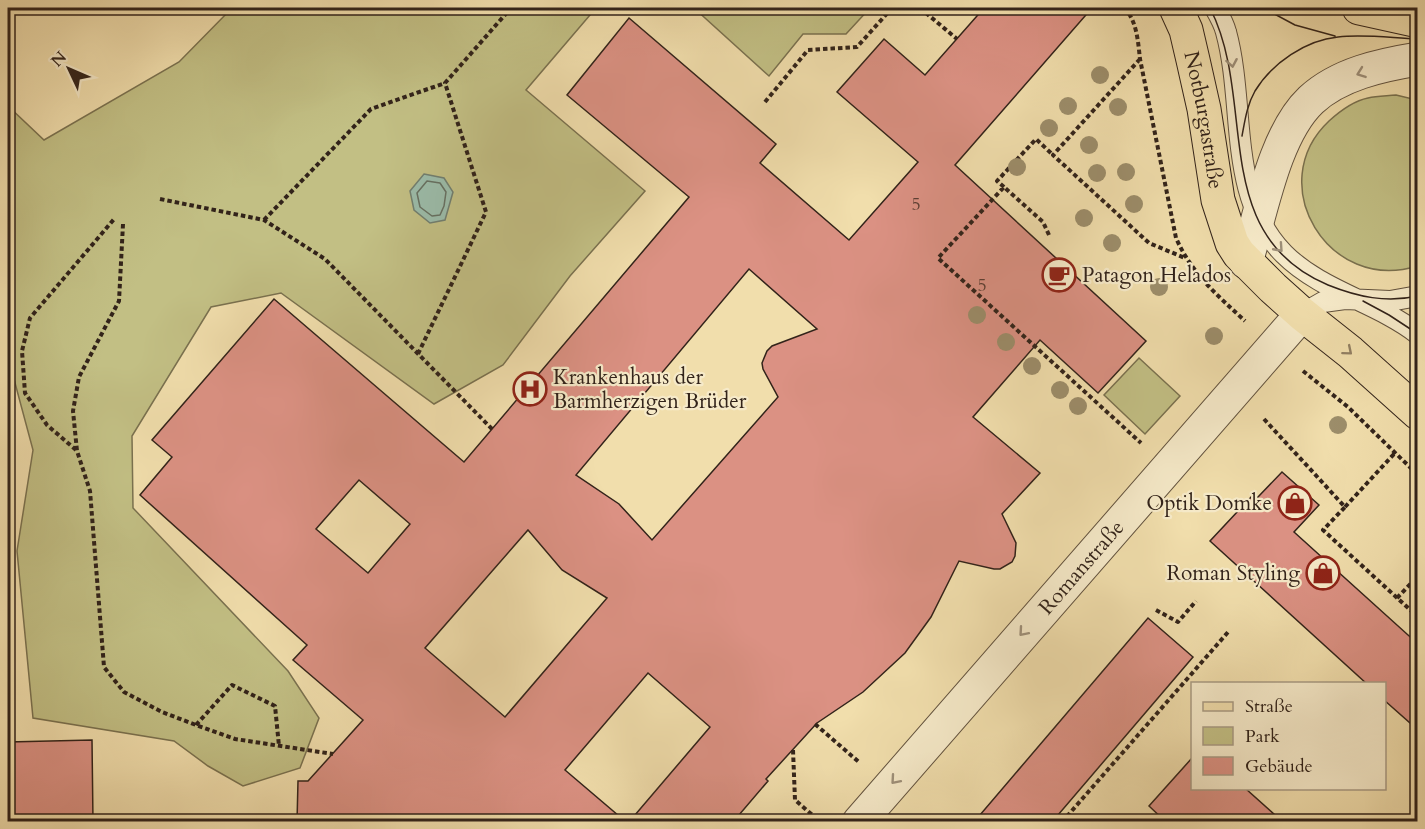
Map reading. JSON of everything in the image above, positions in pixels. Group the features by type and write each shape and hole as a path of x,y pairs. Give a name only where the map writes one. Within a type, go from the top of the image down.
{"main road":[{"path":"1359,8 1418,21"},
{"name":"Notburgastraße","path":"1182,15 1204,109 1218,200 1232,243 1246,262 1302,314 1350,352 1418,413"}],"street":[{"path":"1246,262 1282,144 1294,121 1311,100 1325,89 1357,74 1380,66 1418,59"},
{"name":"Romanstraße","path":"859,822 1302,314"}],"lane":[{"path":"1215,8 1226,30 1234,72 1245,174 1258,219 1273,241 1295,264 1318,279 1389,315 1418,334"},
{"path":"1302,314 1323,302 1359,299 1389,301 1418,297"}],"path":[{"path":"264,220 371,109 445,83 511,8"},
{"path":"765,102 808,50 857,47 892,8"},
{"path":"920,8 957,39"},
{"path":"1053,155 1140,59"},
{"path":"418,354 486,212 445,83"},
{"path":"1049,235 1043,222 997,181 1036,139 1149,243 1185,258"},
{"path":"1004,187 938,258 1142,443"},
{"path":"160,199 264,220 325,260 492,429"},
{"path":"77,451 46,424 25,393 22,351 30,318 115,218"},
{"path":"123,224 119,301 79,377 73,411 77,451 90,491 104,666 124,692 162,712 235,739 333,754"},
{"path":"1273,346 1348,407 1418,475"},
{"path":"1264,419 1345,507"},
{"path":"1395,453 1323,530 1418,617"},
{"path":"1397,598 1418,576"},
{"path":"1156,610 1178,622 1196,601"},
{"path":"1062,822 1229,631"},
{"path":"196,725 232,685 274,706 279,746"},
{"path":"815,724 863,765"},
{"path":"793,750 795,800 817,819"}],"green space":[{"path":"232,8 596,8 526,90 645,191 570,276 503,365 434,404 281,293 211,307 132,436 133,508 288,671 319,718 300,768 243,786 208,766 174,741 33,718 17,551 33,450 11,368 8,366 8,106 44,140 179,62"},
{"path":"694,8 870,8 846,34 803,34 769,76"},
{"path":"1396,95 1417,100 1417,266 1385,270 1357,264 1333,249 1315,228 1304,202 1302,174 1310,146 1333,117 1362,99"},
{"path":"1139,358 1180,396 1145,434 1104,395"}],"water":[{"path":"424,174 444,178 453,192 445,220 430,223 414,210 410,191"}],"building":[{"path":"984,8 1092,8 955,165 1146,341 1098,393 1040,340 973,417 1040,473 1002,514 1016,543 1012,562 1000,569 994,569 959,561 931,617 905,653 863,692 817,723 766,779 768,781 733,822 629,822 710,727 648,673 565,770 626,822 297,822 298,781 308,781 363,720 293,660 307,645 140,495 172,457 152,440 274,299 464,462 689,197 567,95 629,18 776,144 760,163 849,240 918,162 837,92 884,39 925,75","holes":["749,269 817,329 772,346 767,351 762,363 763,369 778,397 652,540 619,504 576,475","359,480 410,524 368,573 316,529","528,530 562,570 607,598 505,717 425,648"]},
{"path":"1282,472 1319,505 1294,532 1418,644 1418,730 1386,702 1386,682 1365,682 1210,541 1253,495 1257,498"},
{"path":"1148,618 1193,657 1052,822 974,822"},
{"path":"92,740 93,822 8,822 8,742"},
{"path":"1191,759 1191,790 1247,790 1283,822 1166,822 1149,806"}],"tram line":[{"path":"1210,8 1224,45 1232,83 1242,162 1250,199 1265,233 1290,262 1328,285 1372,298 1395,299 1418,296"},
{"path":"1263,8 1295,25 1335,36"},
{"path":"1242,136 1248,107 1255,91 1280,62 1302,48 1326,39 1348,36 1418,39"},
{"path":"1363,301 1418,334"}],"place":[{"name":"Patagon Helados","path":"1059,275"},
{"name":"Krankenhaus der Barmherzigen Brüder","path":"530,389"},
{"name":"Optik Domke","path":"1295,503"},
{"name":"Roman Styling","path":"1323,573"}]}
